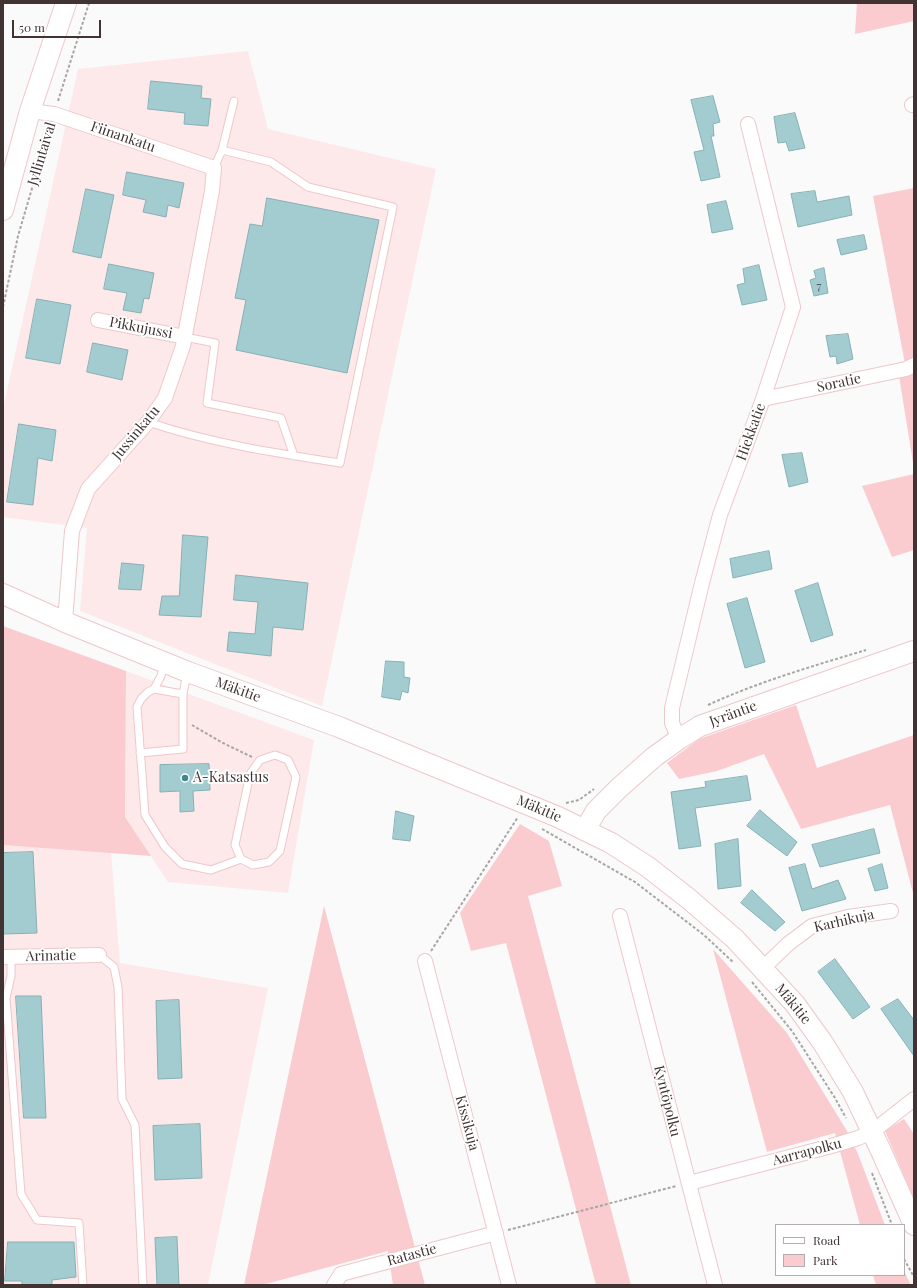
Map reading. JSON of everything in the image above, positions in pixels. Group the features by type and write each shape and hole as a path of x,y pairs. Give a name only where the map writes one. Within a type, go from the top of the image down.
{"street":[{"name":"Jyllintaival","path":"3,210 30,111 66,3"},
{"name":"Fiinankatu","path":"30,111 54,114 214,168"},
{"name":"Hiekkatie","path":"679,739 672,724 672,708 702,583 720,515 763,399 792,307 748,124"},
{"name":"Jussinkatu","path":"65,622 72,531 88,489 148,422 165,398 183,346 212,191 214,168"},
{"name":"Pikkujussi","path":"98,320 185,336"},
{"name":"Soratie","path":"763,399 906,369 914,365"},
{"name":"Mäkitie","path":"3,594 65,622 188,672 339,727 558,817 611,843 648,867 689,899 735,939 755,972 795,1004 823,1043 853,1092 914,1225"},
{"name":"Jyräntie","path":"585,830 596,811 619,788 654,757 700,726 914,651"},
{"name":"Karhikuja","path":"755,972 812,926 848,917 891,911"},
{"name":"Kyntöpolku","path":"620,916 715,1285"},
{"name":"Arinatie","path":"7,957 99,955"},
{"name":"Kissikuja","path":"425,961 509,1285"},
{"name":"Aarrapolku","path":"689,1183 828,1147 872,1132 914,1099"},
{"name":"Ratastie","path":"334,1285 341,1274 496,1233"}],"lane":[{"path":"214,168 222,150 234,101"},
{"path":"148,422 175,432 257,450 340,463 393,207 308,187 271,162 222,150"},
{"path":"185,336 215,343 207,403 281,418 294,456"},
{"path":"164,662 161,676 154,689 148,692 141,699 137,707 145,815 165,847 182,864 211,870 241,859"},
{"path":"140,753 183,749 183,694 188,672"},
{"path":"154,689 183,694"},
{"path":"275,755 288,760 296,777 280,851 269,862 253,865 241,859 235,845 250,774 260,760 275,755"},
{"path":"99,955 114,966 118,987 122,1099 135,1125 143,1285"},
{"path":"7,957 11,976 6,998 21,1194 37,1220 79,1222 83,1285"}],"path":[{"name":"Jyllintaival","path":"3,307 18,236 89,3"},
{"path":"183,720 223,743 260,760"},
{"path":"425,961 518,816"},
{"path":"551,834 635,882 704,935 737,966"},
{"path":"755,972 835,1098 846,1118"},
{"path":"870,1168 892,1224"},
{"path":"496,1233 689,1183"},
{"path":"905,1260 914,1277"}],"shaded area":[{"path":"248,51 268,129 436,169 322,706 80,611 87,528 3,517 3,409 78,69"},
{"path":"126,671 314,740 288,893 168,882 125,817"},
{"path":"3,845 111,852 120,963 268,988 208,1285 3,1285"}],"green space":[{"path":"857,3 914,3 914,21 855,34"},
{"path":"914,188 914,469 899,376 907,374 873,196"},
{"path":"914,474 914,550 892,557 862,486"},
{"path":"3,626 126,671 125,817 151,856 3,845"},
{"path":"796,705 817,768 914,735 914,897 890,805 801,829 764,754 717,771 679,779 667,763 699,739"},
{"path":"520,824 549,841 562,886 528,896 631,1285 596,1285 506,943 471,951 460,913"},
{"path":"324,906 425,1285 393,1285 388,1251 262,1285 244,1285"},
{"path":"713,949 787,1033 847,1131 858,1154 885,1224 860,1224 835,1133 767,1152"},
{"path":"904,1119 914,1134 914,1199 885,1131"},
{"path":"905,1273 911,1285 876,1285 873,1276 905,1276"}],"building":[{"path":"151,81 202,86 201,98 211,99 208,126 184,124 185,113 148,109"},
{"path":"713,96 720,122 713,124 714,136 711,136 720,177 701,181 694,152 704,150 691,100"},
{"path":"795,113 805,148 789,151 786,142 778,143 774,117"},
{"path":"127,172 184,183 179,208 168,205 166,217 143,212 146,200 123,195"},
{"path":"86,189 114,195 101,258 73,252"},
{"path":"815,191 817,202 849,196 852,215 798,227 791,194"},
{"path":"267,198 379,220 347,373 236,350 246,300 235,298 250,224 262,226"},
{"path":"726,201 733,229 712,233 707,205"},
{"path":"864,235 867,249 841,255 837,240"},
{"path":"109,264 154,273 149,299 144,298 141,313 123,310 127,293 104,289"},
{"path":"759,265 767,300 742,305 737,285 745,283 743,269"},
{"path":"824,268 828,293 814,296 810,280 816,278 814,271"},
{"path":"37,299 71,305 60,364 26,358"},
{"path":"848,334 853,359 837,364 836,356 830,357 826,336"},
{"path":"93,343 128,350 122,380 87,372"},
{"path":"19,424 56,430 52,461 38,458 33,505 7,502"},
{"path":"802,453 808,482 789,487 782,455"},
{"path":"183,535 208,537 201,617 159,615 162,596 179,596"},
{"path":"769,551 772,569 733,578 730,559"},
{"path":"122,563 144,565 141,590 119,589"},
{"path":"236,575 308,583 303,630 273,627 271,656 227,651 229,632 255,634 258,602 234,600"},
{"path":"818,583 833,635 811,642 795,591"},
{"path":"747,598 765,662 745,668 727,604"},
{"path":"386,661 404,662 404,677 410,678 408,693 402,691 400,700 382,697"},
{"name":"A-Katsastus","path":"209,764 210,790 193,791 194,811 180,812 180,791 160,792 160,765"},
{"path":"747,776 751,800 695,808 701,846 679,849 671,792 706,787 705,782"},
{"path":"760,810 797,842 787,856 747,826"},
{"path":"396,811 414,816 410,841 393,839"},
{"path":"874,829 880,853 820,867 812,845"},
{"path":"738,839 741,886 718,889 715,844"},
{"path":"33,852 37,933 3,934 3,853"},
{"path":"805,864 812,889 838,880 846,899 802,911 789,868"},
{"path":"882,864 888,888 875,891 868,869"},
{"path":"752,890 785,922 775,931 741,903"},
{"path":"835,959 870,1007 853,1019 818,972"},
{"path":"16,996 41,996 46,1118 24,1118"},
{"path":"898,999 914,1020 914,1056 881,1009"},
{"path":"179,1000 182,1078 158,1079 156,1001"},
{"path":"200,1124 202,1178 155,1180 153,1126"},
{"path":"177,1237 179,1285 157,1285 155,1238"},
{"path":"8,1242 74,1242 76,1277 52,1280 52,1285 22,1285 22,1281 5,1281"}],"place":[{"name":"A-Katsastus","path":"185,778"}]}
